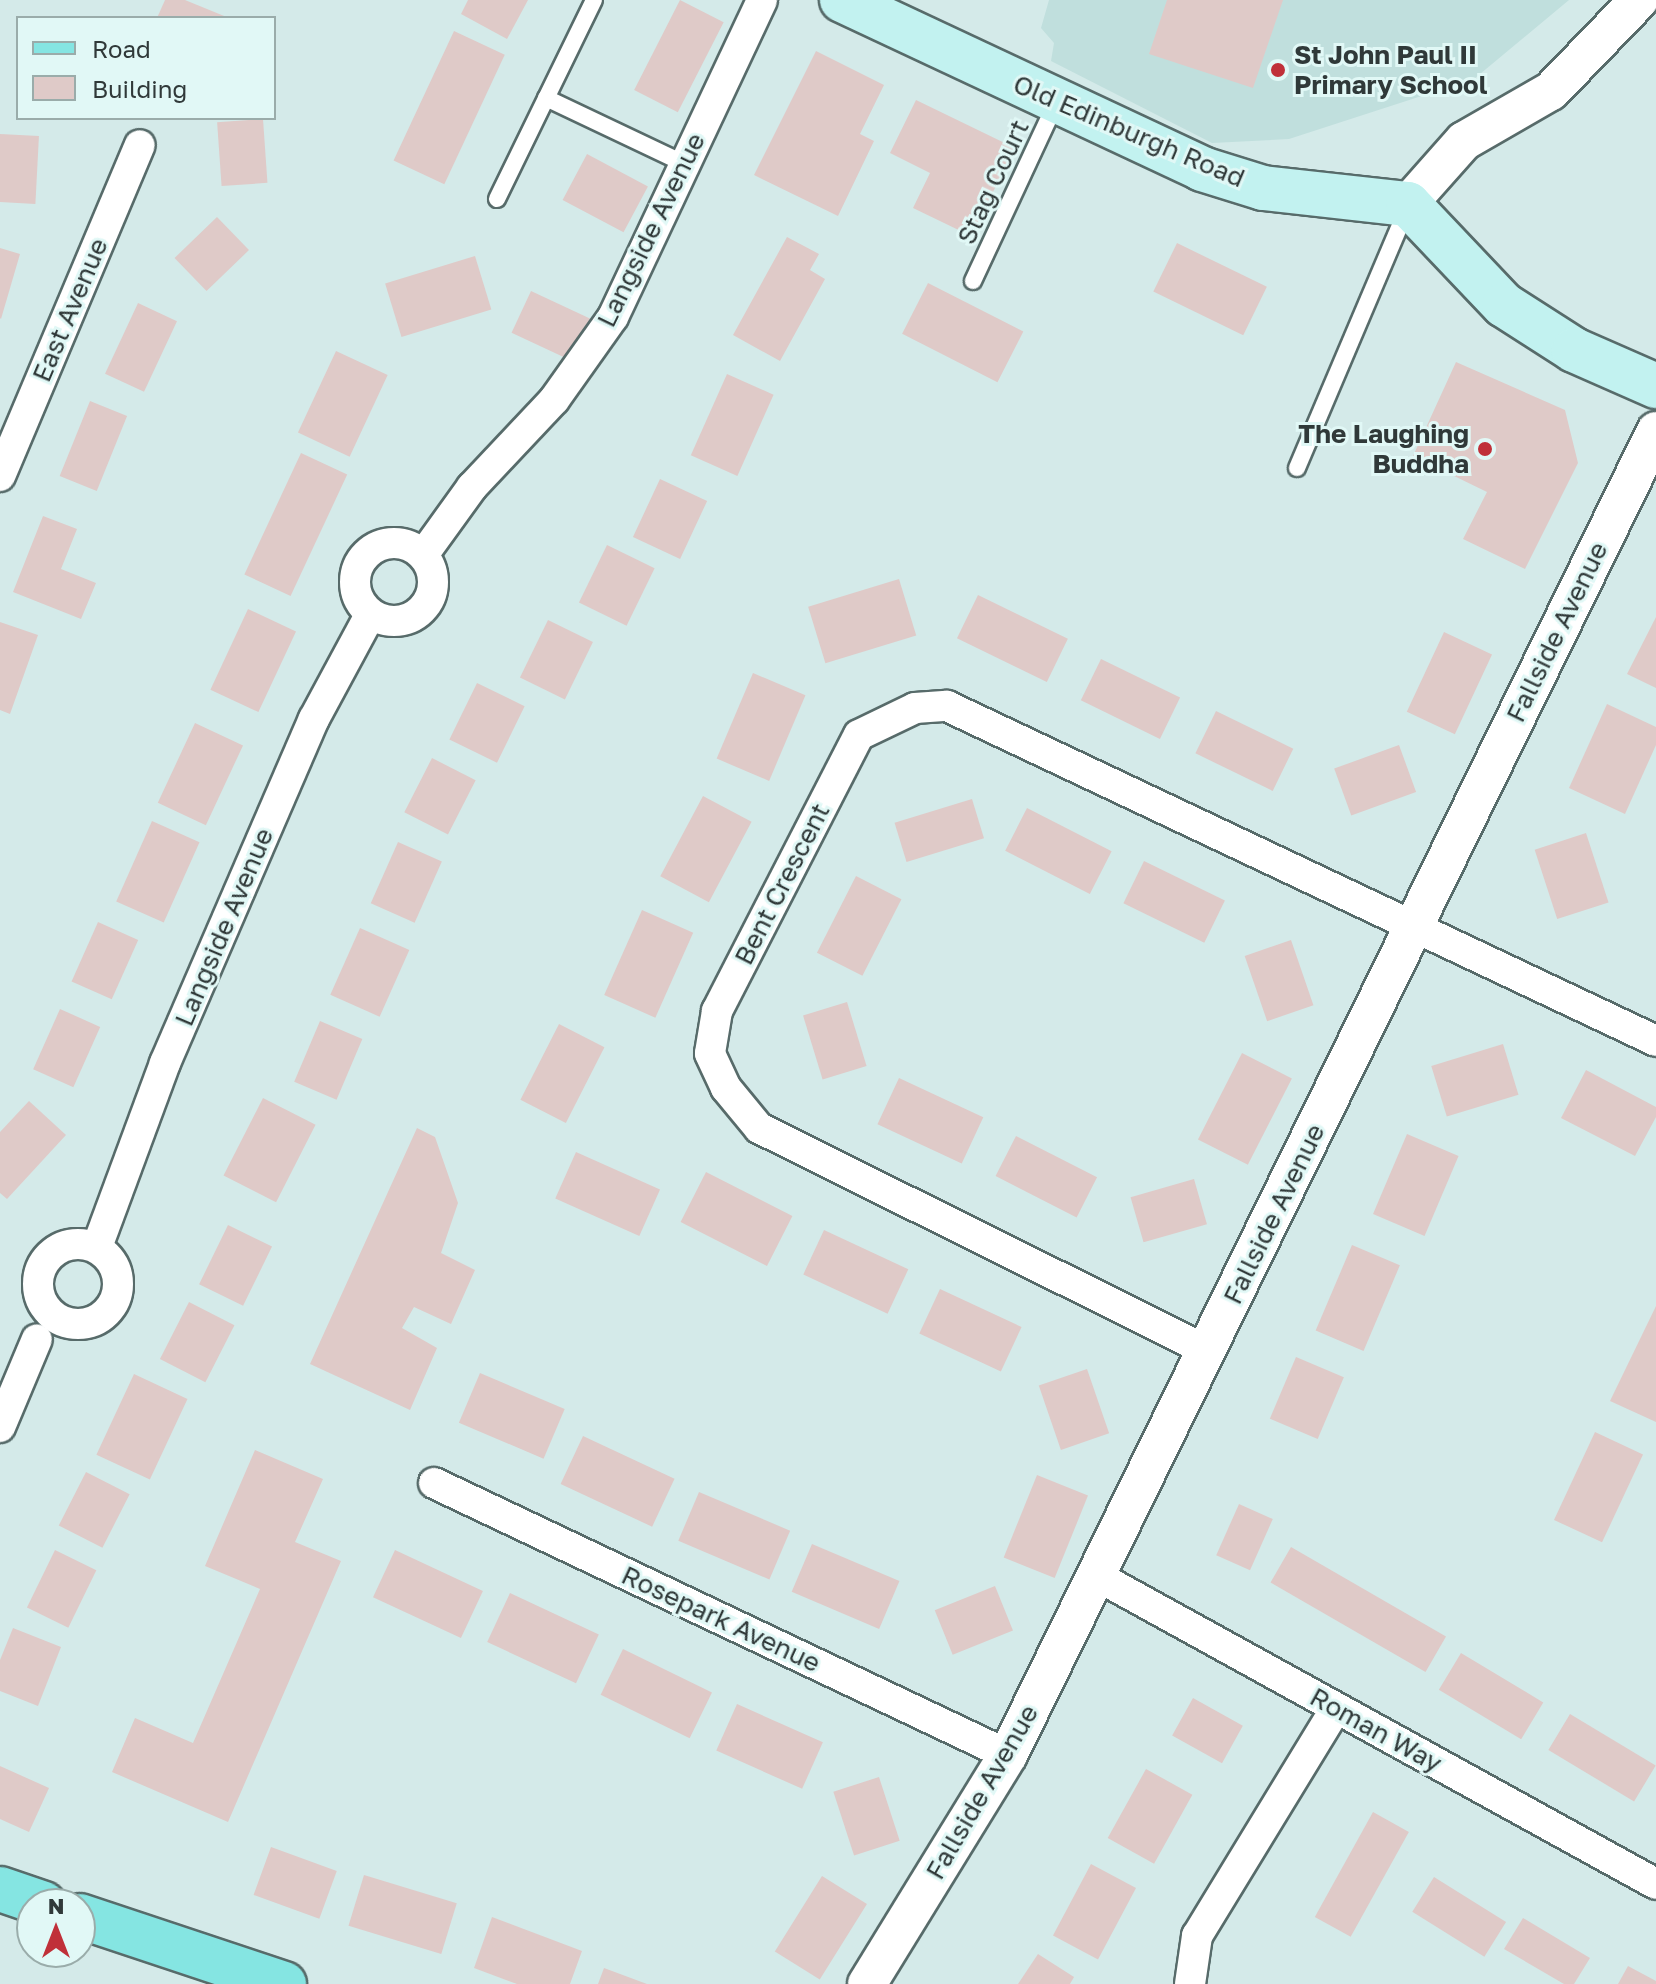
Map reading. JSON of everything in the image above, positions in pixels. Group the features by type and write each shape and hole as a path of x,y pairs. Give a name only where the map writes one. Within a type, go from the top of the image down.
{"main road":[{"name":"Old Edinburgh Road","path":"842,0 1202,169 1263,188 1408,204"},
{"path":"1408,204 1504,305 1574,350 1656,386"},
{"path":"96,1921 284,1984"}],"street":[{"name":"Langside Avenue","path":"423,555 472,487 554,400 613,317 762,0"},
{"path":"1408,204 1464,141 1551,91 1639,0"},
{"name":"East Avenue","path":"1,468 140,145"},
{"name":"Fallside Avenue","path":"867,1984 1008,1755 1656,431"},
{"path":"404,543 423,555 433,574 428,603 412,618 390,622 370,615 357,597 354,576 363,556 382,544 404,543"},
{"name":"Langside Avenue","path":"97,1247 165,1063 314,719 370,615"},
{"name":"Bent Crescent","path":"1208,1351 759,1128 726,1088 710,1053 717,1011 859,735 915,708 947,706 1414,923 1656,1041"},
{"path":"0,1427 37,1339"},
{"name":"Rosepark Avenue","path":"434,1483 1008,1755"},
{"name":"Roman Way","path":"1097,1576 1656,1884"},
{"path":"1190,1984 1197,1936 1336,1708"}],"lane":[{"path":"497,199 594,0"},
{"path":"546,98 685,164"},
{"name":"Stag Court","path":"973,281 1056,103"},
{"path":"1297,468 1408,204"}],"shaded area":[{"name":"St John Paul II Primary School","path":"1049,0 1569,0 1474,79 1289,139 1212,143 1051,61 1054,43 1041,28"}],"building":[{"path":"165,0 185,0 224,16 158,16"},
{"path":"468,0 528,0 507,39 461,14"},
{"path":"680,0 724,22 678,112 634,90"},
{"path":"1167,0 1283,0 1253,88 1149,54"},
{"path":"454,31 505,55 444,184 394,161"},
{"path":"816,51 884,85 860,134 874,141 838,216 754,175"},
{"path":"916,100 1015,148 971,236 913,208 930,173 890,153"},
{"path":"263,120 267,183 222,186 217,122"},
{"path":"0,134 39,136 35,204 0,202"},
{"path":"587,154 648,186 624,232 563,200"},
{"path":"217,217 249,250 207,291 175,258"},
{"path":"787,237 819,254 810,270 825,279 780,361 733,335"},
{"path":"1177,243 1267,287 1243,335 1153,292"},
{"path":"0,248 20,254 1,319 0,318"},
{"path":"475,256 491,310 401,337 385,283"},
{"path":"928,283 1023,332 997,382 902,334"},
{"path":"531,291 590,318 570,360 512,333"},
{"path":"138,303 177,321 144,392 105,374"},
{"path":"336,351 388,375 350,457 298,433"},
{"path":"1456,362 1565,410 1578,463 1525,569 1463,539 1487,492 1413,456"},
{"path":"727,374 774,395 737,476 691,455"},
{"path":"90,401 127,416 97,491 60,476"},
{"path":"301,453 347,475 291,596 244,574"},
{"path":"660,479 707,501 680,559 633,537"},
{"path":"43,516 77,529 61,569 96,583 81,619 13,592"},
{"path":"607,545 655,568 627,626 579,603"},
{"path":"899,579 916,635 825,663 808,607"},
{"path":"978,595 1068,639 1047,682 957,638"},
{"path":"248,609 296,631 258,712 210,690"},
{"path":"1656,617 1656,688 1627,674"},
{"path":"548,620 593,642 565,699 520,678"},
{"path":"0,622 38,635 10,714 0,710"},
{"path":"1444,632 1492,654 1455,734 1407,712"},
{"path":"1101,659 1180,698 1160,739 1081,700"},
{"path":"753,673 805,695 769,781 717,759"},
{"path":"477,683 525,706 497,763 449,740"},
{"path":"1607,704 1656,727 1656,745 1625,814 1569,788"},
{"path":"1216,711 1293,749 1273,791 1195,753"},
{"path":"195,723 243,745 206,825 158,803"},
{"path":"1399,745 1416,792 1351,816 1334,769"},
{"path":"432,758 476,780 448,835 404,812"},
{"path":"703,796 752,822 709,902 660,876"},
{"path":"972,799 984,838 907,862 895,823"},
{"path":"1027,808 1112,851 1090,894 1005,851"},
{"path":"152,821 200,842 164,923 116,901"},
{"path":"1586,833 1609,902 1557,919 1535,850"},
{"path":"398,842 442,862 415,923 371,903"},
{"path":"1144,861 1225,900 1204,943 1123,903"},
{"path":"856,876 901,899 862,976 817,953"},
{"path":"642,910 693,933 655,1018 604,995"},
{"path":"98,922 138,940 112,999 72,981"},
{"path":"360,928 409,950 380,1017 330,995"},
{"path":"1291,940 1313,1005 1267,1021 1245,956"},
{"path":"847,1002 867,1066 823,1080 803,1015"},
{"path":"60,1009 100,1027 73,1087 33,1069"},
{"path":"320,1021 362,1039 337,1100 294,1082"},
{"path":"559,1024 604,1047 566,1123 520,1100"},
{"path":"1503,1044 1518,1095 1447,1117 1431,1066"},
{"path":"1242,1053 1292,1078 1248,1165 1198,1139"},
{"path":"1586,1070 1656,1107 1656,1117 1635,1156 1561,1118"},
{"path":"899,1078 983,1117 962,1164 877,1124"},
{"path":"263,1098 316,1125 276,1202 224,1176"},
{"path":"29,1101 66,1135 7,1199 0,1193 0,1132"},
{"path":"417,1128 435,1137 458,1203 441,1253 475,1270 451,1324 414,1307 402,1328 437,1348 410,1410 310,1364"},
{"path":"1407,1134 1459,1156 1425,1236 1373,1214"},
{"path":"1016,1136 1097,1177 1077,1217 996,1176"},
{"path":"576,1152 660,1189 639,1236 555,1199"},
{"path":"706,1172 792,1216 767,1266 681,1222"},
{"path":"1194,1179 1207,1224 1144,1242 1131,1197"},
{"path":"228,1225 272,1246 243,1306 199,1284"},
{"path":"824,1230 908,1269 888,1314 803,1274"},
{"path":"1352,1245 1400,1265 1364,1351 1316,1331"},
{"path":"940,1289 1022,1327 1001,1371 919,1333"},
{"path":"189,1302 234,1325 205,1382 160,1359"},
{"path":"1656,1306 1656,1422 1610,1401"},
{"path":"1296,1357 1344,1377 1318,1439 1270,1419"},
{"path":"1087,1369 1109,1433 1061,1450 1039,1386"},
{"path":"480,1373 565,1409 544,1459 459,1423"},
{"path":"134,1374 187,1399 150,1480 96,1455"},
{"path":"1595,1432 1643,1454 1602,1542 1554,1520"},
{"path":"583,1436 675,1479 652,1527 561,1484"},
{"path":"255,1450 323,1479 295,1542 341,1561 228,1822 112,1772 135,1718 193,1743 260,1589 205,1566"},
{"path":"86,1472 130,1494 102,1548 59,1525"},
{"path":"1037,1475 1088,1496 1055,1578 1004,1558"},
{"path":"699,1492 790,1531 769,1579 678,1541"},
{"path":"1239,1504 1273,1519 1250,1570 1216,1555"},
{"path":"812,1544 899,1581 879,1629 792,1592"},
{"path":"1291,1547 1446,1636 1426,1672 1270,1583"},
{"path":"55,1550 96,1570 68,1628 27,1608"},
{"path":"395,1550 483,1591 461,1638 373,1597"},
{"path":"995,1586 1013,1631 953,1655 935,1610"},
{"path":"510,1593 599,1634 576,1683 487,1642"},
{"path":"13,1628 61,1647 38,1706 0,1691 0,1660"},
{"path":"623,1649 712,1692 690,1738 601,1695"},
{"path":"1461,1653 1543,1702 1521,1739 1439,1690"},
{"path":"1193,1698 1243,1726 1222,1763 1172,1736"},
{"path":"737,1704 823,1742 802,1789 716,1751"},
{"path":"1570,1714 1656,1766 1634,1802 1548,1750"},
{"path":"0,1766 49,1788 29,1832 0,1819"},
{"path":"1146,1769 1192,1795 1154,1864 1108,1838"},
{"path":"879,1777 900,1841 854,1856 833,1792"},
{"path":"1373,1812 1409,1832 1351,1937 1315,1917"},
{"path":"271,1847 337,1871 319,1919 254,1895"},
{"path":"1091,1864 1136,1888 1098,1959 1053,1936"},
{"path":"364,1875 457,1903 441,1954 349,1926"},
{"path":"822,1876 867,1904 820,1980 775,1951"},
{"path":"1434,1877 1506,1922 1484,1957 1412,1912"},
{"path":"492,1917 582,1951 570,1984 517,1984 474,1968"},
{"path":"1523,1918 1590,1958 1574,1984 1564,1984 1504,1949"},
{"path":"1038,1954 1074,1977 1070,1984 1018,1984"},
{"path":"1628,1966 1656,1981 1656,1984 1618,1984"},
{"path":"604,1968 647,1984 598,1984"}],"place":[{"name":"St John Paul II Primary School","path":"1278,70"},
{"name":"The Laughing Buddha","path":"1485,449"}]}
